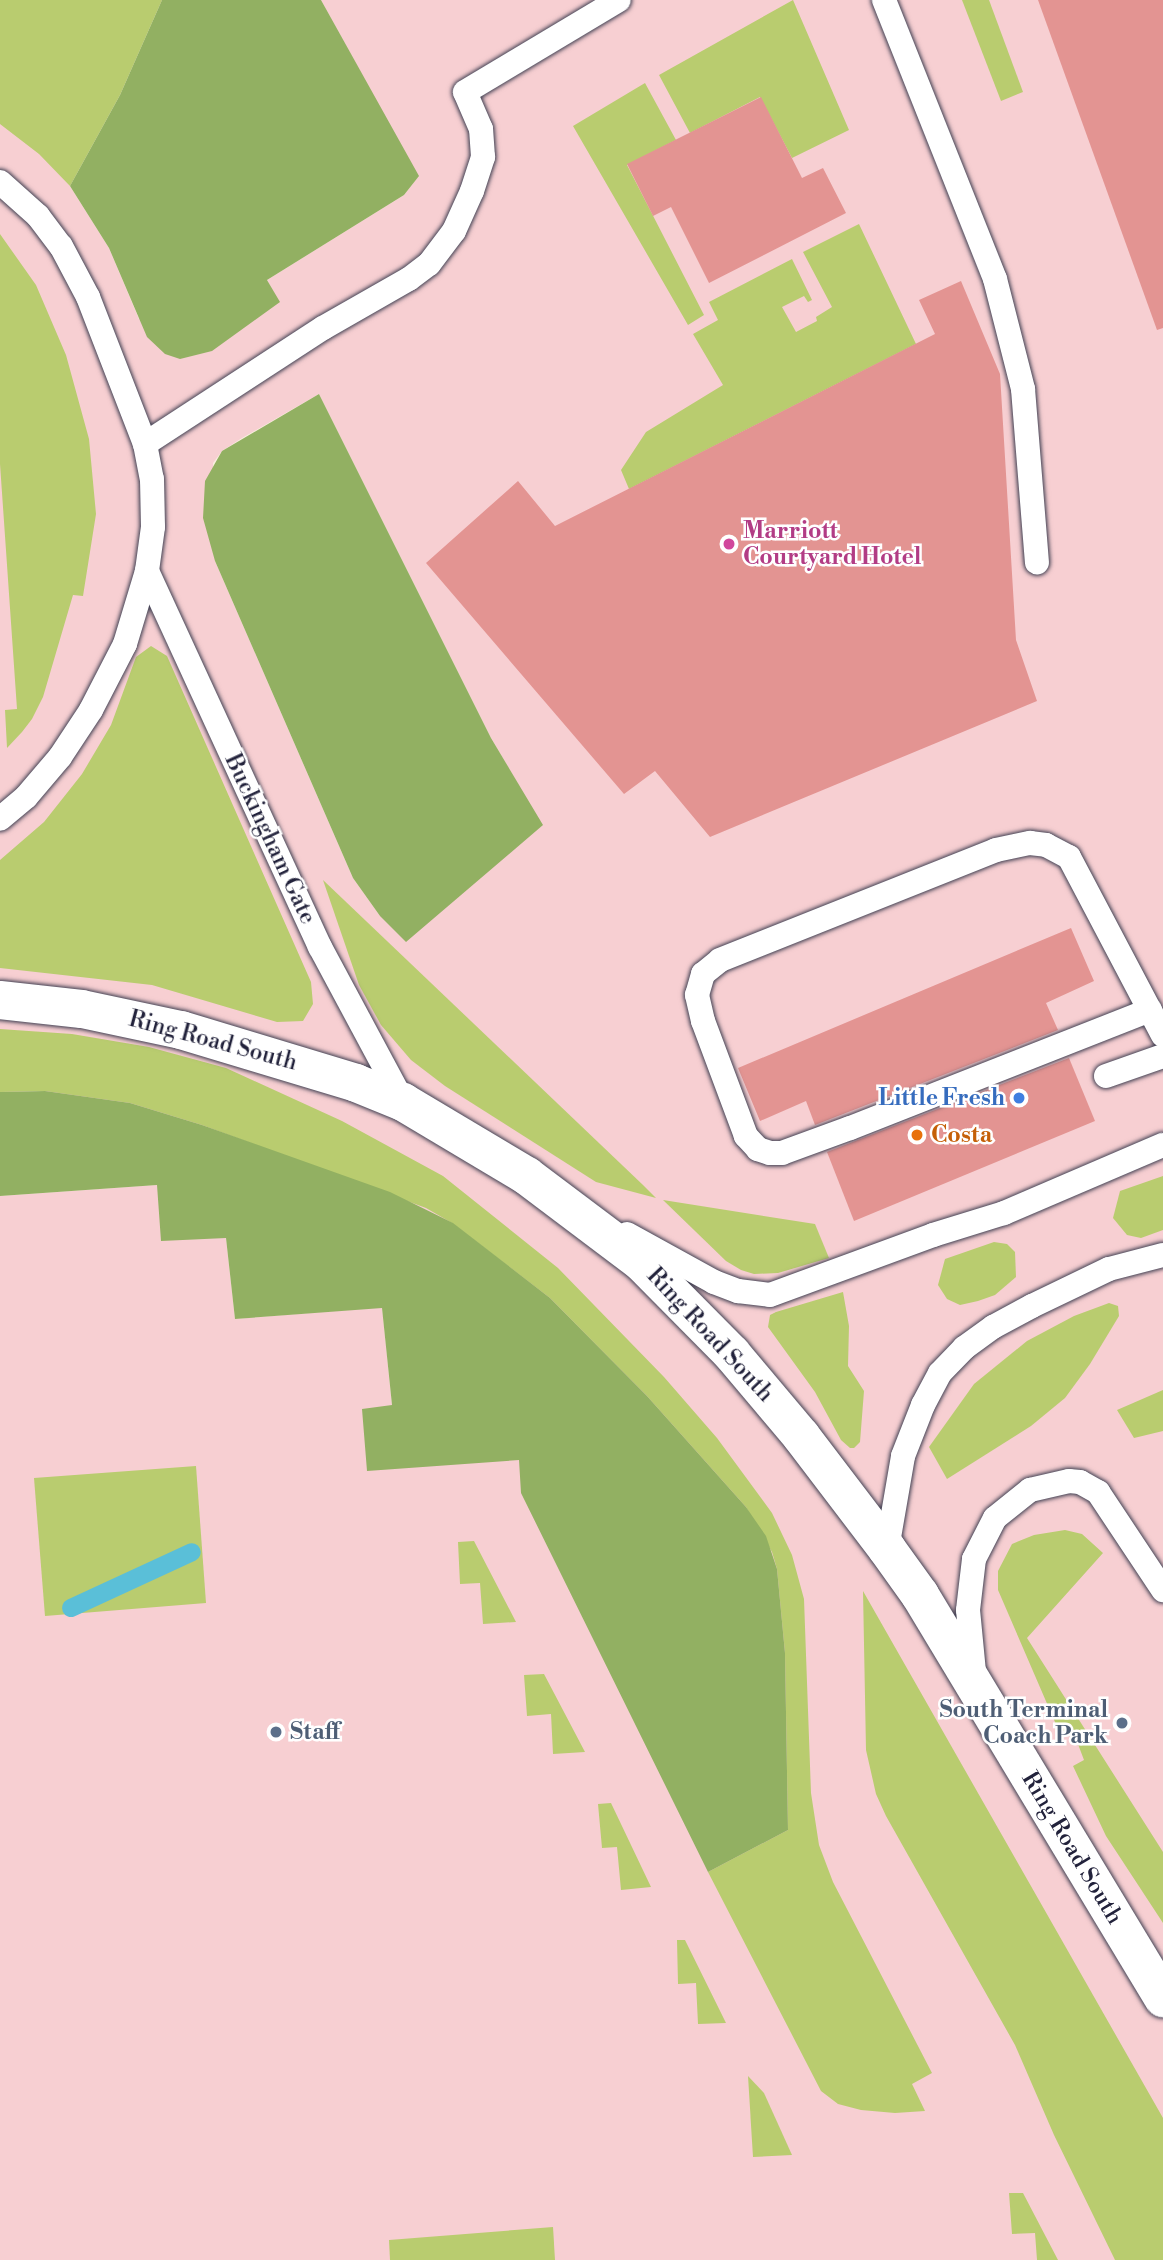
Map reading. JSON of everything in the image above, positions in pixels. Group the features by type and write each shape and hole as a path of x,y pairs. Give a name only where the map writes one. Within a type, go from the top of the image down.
{"street":[{"name":"Ring Road South","path":"0,1000 82,1009 181,1030 321,1071 403,1102 527,1176 615,1241 694,1313 801,1436 887,1549 920,1595 1163,1998"}],"lane":[{"path":"145,444 323,328 409,279 429,264 454,231 472,191 483,157 481,129 465,92 619,0"},
{"path":"884,0 995,279 1023,389 1037,562"},
{"path":"0,183 38,216 61,246 88,298 145,444 152,479 153,527 147,571 125,644 91,710 60,757 26,797 0,819"},
{"name":"Buckingham Gate","path":"147,571 320,947 403,1102"},
{"path":"1150,1010 850,1128 782,1153 770,1153 758,1149 746,1136 703,1021 697,995 703,974 720,960 996,850 1030,843 1046,845 1069,858 1150,1010 1163,1035"},
{"path":"1106,1076 1163,1056"},
{"path":"527,1176 701,1276 738,1291 770,1295 933,1235 1004,1213 1163,1145"},
{"path":"887,1549 903,1456 923,1405 948,1365 993,1327 1032,1306 1109,1269 1163,1255"},
{"path":"977,1690 968,1628 969,1587 974,1559 995,1518 1030,1490 1069,1481 1080,1482 1098,1492 1163,1590"}],"shaded area":[{"path":"0,0 162,0 70,186 109,248 139,319 279,302 267,280 404,195 418,177 321,0 1163,0 1163,2260 0,2260 0,1196 157,1185 226,1238 235,1319 382,1307 392,1405 519,1460 772,1552 45,1091 0,1092","holes":["319,394 491,738 542,825 380,916 353,878 215,561 213,463 222,451"]}],"green space":[{"path":"0,0 162,0 120,95 70,186 39,154 0,124"},
{"path":"162,0 321,0 419,176 404,195 267,280 280,302 212,351 180,359 165,354 147,337 109,248 70,186 120,95"},
{"path":"793,0 849,130 792,158 760,97 690,133 659,75"},
{"path":"962,0 989,0 1023,92 1001,101"},
{"path":"645,83 676,140 627,165 704,315 688,325 573,126"},
{"path":"859,224 916,344 629,489 621,470 646,432 723,385 693,334 718,320 709,302 792,259 812,300 808,302 804,296 782,307 796,332 817,321 816,317 832,307 803,252"},
{"path":"0,234 36,285 66,355 89,439 96,514 83,596 73,595 43,697 32,719 7,748 5,710 17,709 0,464"},
{"path":"319,394 491,738 543,825 406,942 380,916 353,878 215,561 203,518 205,481 222,451"},
{"path":"151,646 167,656 311,982 313,1004 303,1021 277,1022 152,985 0,968 0,860 44,822 82,774 111,725 136,657"},
{"path":"323,880 656,1198 596,1182 445,1086 411,1060 381,1025 359,985"},
{"path":"0,1029 72,1034 149,1047 226,1068 342,1121 443,1176 558,1268 664,1377 717,1438 772,1513 792,1555 804,1599 811,1793 819,1845 833,1882 932,2073 912,2084 925,2111 895,2113 861,2110 838,2104 821,2091 708,1872 788,1830 785,1653 777,1569 772,1552 746,1507 647,1396 550,1298 452,1223 426,1208 202,1125 130,1103 45,1091 0,1092"},
{"path":"45,1091 130,1103 202,1125 390,1192 453,1223 550,1298 647,1396 746,1507 766,1536 777,1569 785,1653 788,1830 708,1872 521,1493 519,1460 367,1471 362,1409 392,1405 382,1308 235,1319 226,1238 161,1241 157,1185 0,1196 0,1092"},
{"path":"1163,1176 1163,1230 1141,1238 1127,1235 1113,1218 1120,1191"},
{"path":"663,1200 815,1224 829,1258 778,1273 754,1274 741,1270 726,1261"},
{"path":"994,1242 1007,1244 1015,1252 1016,1277 995,1295 978,1301 960,1305 947,1299 938,1285 945,1259"},
{"path":"843,1292 849,1326 848,1366 864,1391 860,1442 854,1448 841,1440 815,1392 768,1327 770,1315 776,1312"},
{"path":"1109,1303 1118,1306 1119,1316 1090,1364 1065,1398 1031,1426 947,1479 929,1447 974,1384 1027,1341 1074,1316"},
{"path":"1163,1390 1163,1431 1134,1438 1117,1410"},
{"path":"196,1466 206,1603 45,1616 34,1478"},
{"path":"1065,1530 1082,1534 1103,1553 1027,1638 1163,1852 1163,1923 1106,1836 1073,1766 1084,1760 1073,1731 1061,1736 998,1590 998,1571 1012,1544 1034,1535"},
{"path":"474,1541 516,1622 483,1624 480,1583 460,1584 458,1542"},
{"path":"863,1591 1163,2118 1163,2260 1115,2260 1054,2135 1015,2045 876,1794 866,1750"},
{"path":"544,1674 585,1752 553,1754 551,1714 527,1716 524,1675"},
{"path":"611,1803 651,1887 621,1890 617,1847 602,1848 598,1804"},
{"path":"677,1940 685,1940 726,2023 698,2024 696,1983 678,1984"},
{"path":"748,2076 764,2093 792,2155 753,2157"},
{"path":"1009,2193 1023,2193 1058,2260 1037,2260 1035,2233 1012,2234"},
{"path":"553,2227 555,2260 390,2260 389,2240"}],"building":[{"path":"1038,0 1163,0 1163,328 1157,330"},
{"path":"761,97 802,178 823,168 846,213 709,283 671,207 653,216 627,164"},
{"name":"Marriott Courtyard Hotel","path":"961,281 1000,374 1016,640 1037,701 710,837 655,771 624,794 426,563 518,481 555,526 935,334 919,300"},
{"path":"1071,928 1094,981 1046,1003 1058,1030 815,1125 806,1101 760,1121 738,1068"},
{"path":"1069,1058 1095,1121 854,1221 827,1152"}],"waterway":[{"path":"71,1608 192,1552"}],"place":[{"name":"Marriott Courtyard Hotel","path":"729,544"},
{"name":"Little Fresh","path":"1019,1098"},
{"name":"Costa","path":"917,1135"},
{"name":"South Terminal Coach Park","path":"1122,1723"},
{"name":"Staff","path":"276,1732"}]}
